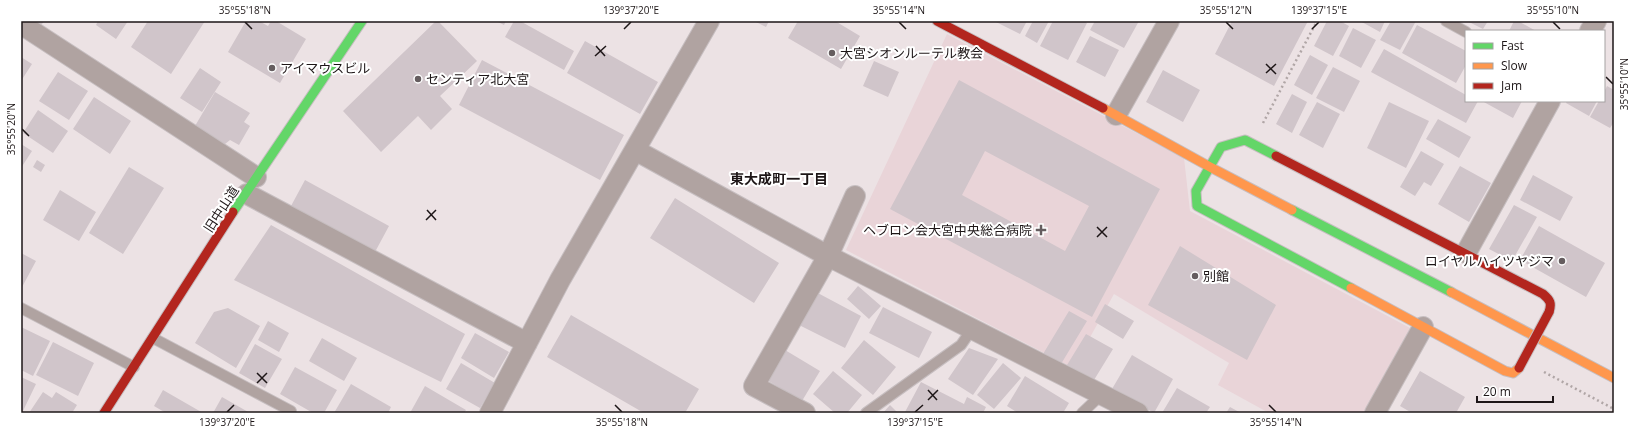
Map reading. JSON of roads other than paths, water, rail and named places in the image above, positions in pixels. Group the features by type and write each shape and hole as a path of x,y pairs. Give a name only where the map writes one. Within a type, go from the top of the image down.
{"street":[{"name":"旧中山道","path":"104,413 362,21"},
{"path":"490,413 560,280 709,21"},
{"path":"937,21 1116,115 1210,167 1614,378"},
{"path":"1116,115 1169,21"},
{"path":"1591,30 1596,21"},
{"path":"21,24 252,186 527,343"},
{"path":"1466,253 1549,102"},
{"path":"1245,140 1253,143 1543,294 1549,298 1551,306 1520,368 1511,374 1505,371 1197,206 1196,191 1210,167 1221,148 1245,140"},
{"path":"635,150 828,256 1138,413"},
{"path":"805,413 754,386 828,256 855,196"},
{"path":"1375,413 1423,327"}],"lane":[{"path":"1446,21 1465,31"},
{"path":"21,308 134,367"},
{"path":"866,413 961,345 972,329"},
{"path":"153,338 291,411"},
{"path":"1082,413 1102,395"}],"place":[{"name":"大宮シオンルーテル教会","path":"832,53"},
{"name":"アイマウスビル","path":"272,68"},
{"name":"センティア北大宮","path":"418,79"},
{"name":"ヘブロン会大宮中央総合病院","path":"1041,230"},
{"name":"ロイヤルハイツヤジマ","path":"1562,261"},
{"name":"別館","path":"1195,276"}],"district":[{"name":"東大成町一丁目","path":"779,179"}]}
